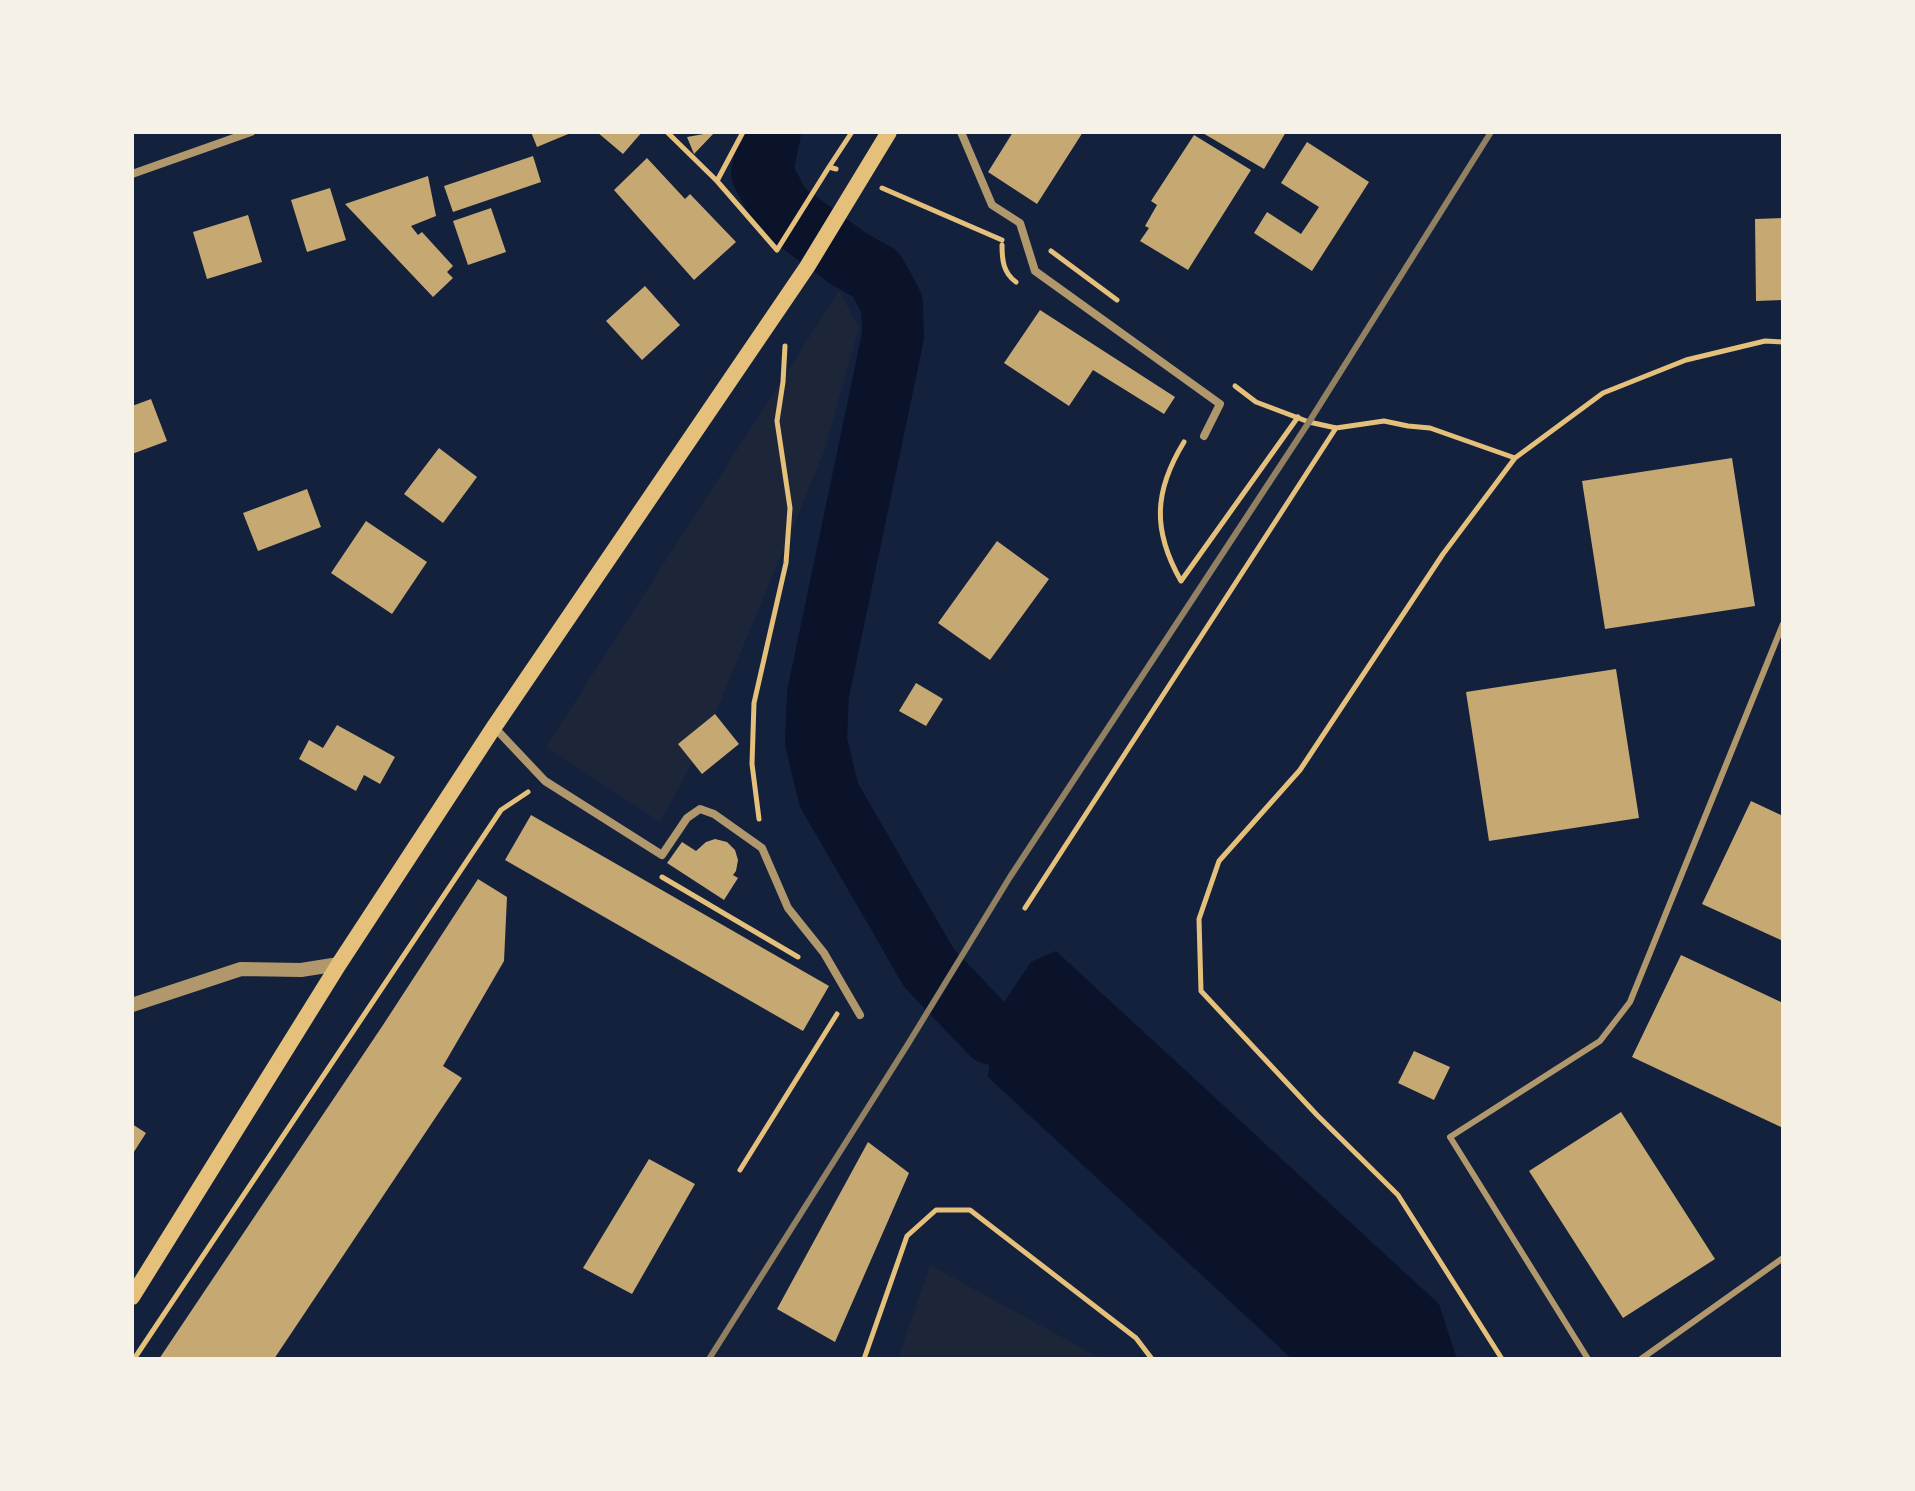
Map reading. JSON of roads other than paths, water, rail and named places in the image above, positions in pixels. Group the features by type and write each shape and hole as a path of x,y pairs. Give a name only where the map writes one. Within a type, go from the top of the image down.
{"main road":[{"path":"132,1297 339,964 494,727 807,267 889,132"}],"street":[{"path":"132,174 251,132"},
{"path":"961,132 992,205 1020,223 1035,271 1220,404 1204,436"},
{"path":"494,727 545,781 662,855 687,818 700,809 714,814 762,848 788,908 824,953 860,1015"},
{"path":"132,1005 241,969 301,970 339,964"}],"lane":[{"path":"1588,1359 1450,1137 1600,1041 1630,1002 1783,624"},
{"path":"1641,1359 1783,1258"}],"waterway":[{"path":"770,132 762,173 781,209 849,259 876,274 892,304 893,336 818,694 816,742 829,795 929,968 992,1034"}],"railway":[{"path":"709,1359 1010,877 1309,422 1491,132"}]}
